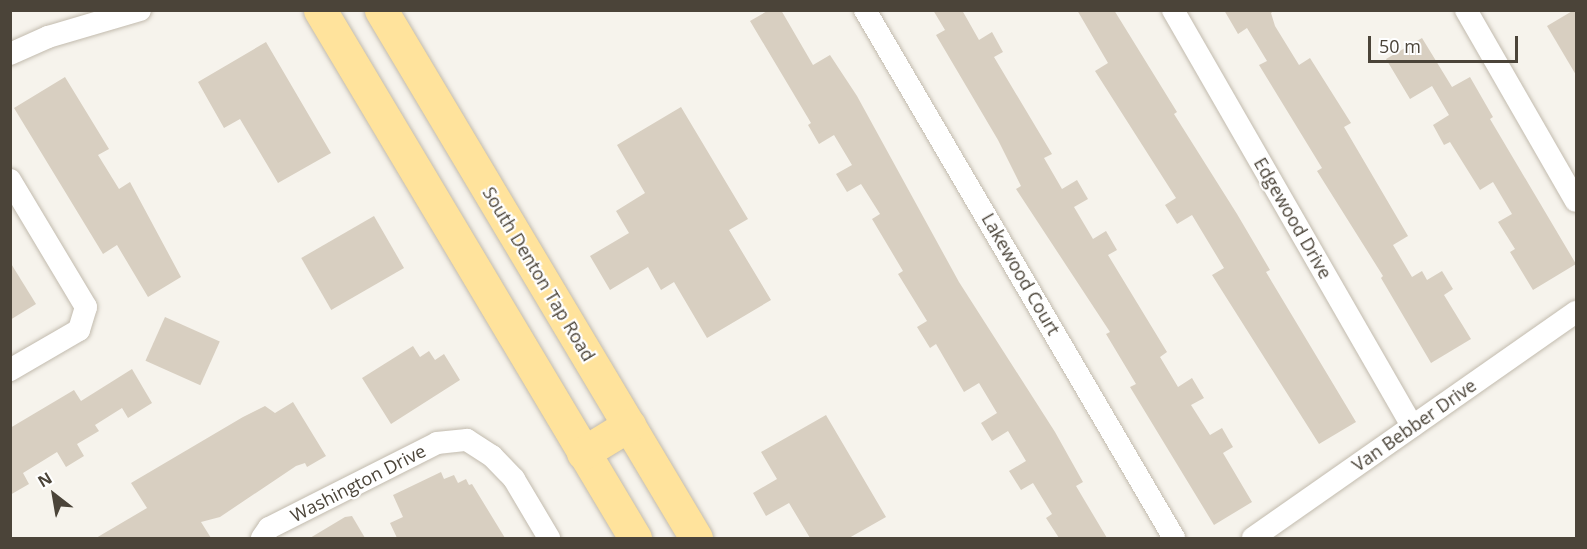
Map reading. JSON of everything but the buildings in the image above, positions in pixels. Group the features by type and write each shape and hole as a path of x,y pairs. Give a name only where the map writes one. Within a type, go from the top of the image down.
{"main road":[{"path":"320,10 635,538"},
{"name":"South Denton Tap Road","path":"381,10 696,538"},
{"path":"583,453 629,425"}],"street":[{"path":"10,54 48,37 141,10"},
{"name":"Lakewood Court","path":"865,10 1174,538"},
{"name":"Edgewood Drive","path":"1173,10 1412,426"},
{"path":"1466,10 1576,201"},
{"path":"10,180 86,307 79,330 10,370"},
{"name":"Van Bebber Drive","path":"1253,538 1576,312"},
{"name":"Washington Drive","path":"262,538 268,528 437,443 467,440 492,456 514,478 549,538"}]}
